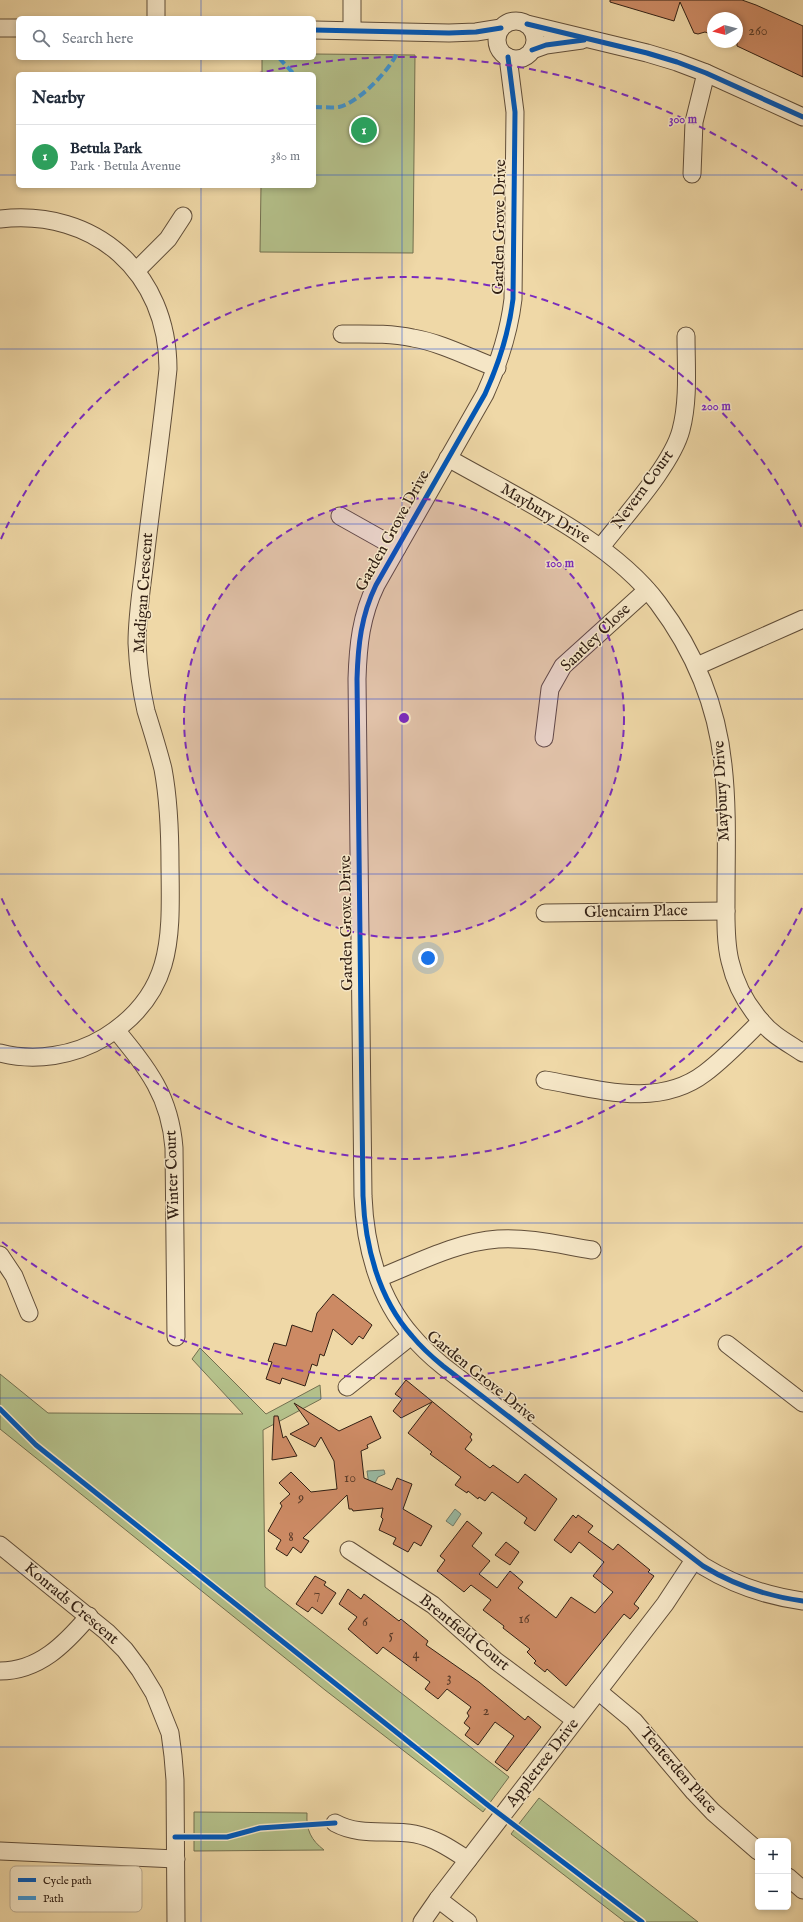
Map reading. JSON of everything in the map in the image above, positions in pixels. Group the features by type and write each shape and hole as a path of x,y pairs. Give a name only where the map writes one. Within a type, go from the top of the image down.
{"street":[{"path":"156,0 156,16"},
{"path":"166,0 167,16"},
{"path":"352,0 352,30"},
{"path":"516,52 498,33 501,28 510,21 522,22 567,33 588,40 647,53 706,73 803,117"},
{"path":"516,52 535,39 534,33 527,24"},
{"path":"0,28 16,28"},
{"path":"316,30 449,33 476,32 501,28"},
{"path":"449,33 476,42 516,52 546,45 588,40"},
{"name":"Garden Grove Drive","path":"516,52 513,299 511,319 505,343 497,368 485,394 369,600 360,630 358,655 363,1196 367,1240 379,1278 396,1314 411,1336 463,1383 698,1563 735,1583 762,1593 803,1601"},
{"path":"692,174 694,122 706,73"},
{"path":"136,271 168,239 183,216"},
{"name":"Madigan Crescent","path":"0,219 21,217 40,218 60,222 80,229 100,239 117,251 136,271 156,306 166,338 168,353 166,390 141,594 137,642 142,689 163,770 167,794 170,840 170,930 163,967 142,1006 130,1020 116,1030 99,1040 63,1054 34,1057 16,1056 0,1052"},
{"path":"342,334 381,334 414,338 438,345 497,368"},
{"name":"Nevern Court","path":"601,547 650,484 676,444 685,412 686,336"},
{"name":"Maybury Drive","path":"448,458 601,547 647,590 684,641 697,666 715,718 723,766 727,949 735,978 746,1001 761,1021 777,1036 803,1052"},
{"path":"340,516 397,548"},
{"name":"Santley Close","path":"544,738 550,689 563,666 647,590"},
{"path":"697,666 803,620"},
{"name":"Glencairn Place","path":"545,913 726,911"},
{"path":"545,1080 620,1093 643,1094 664,1092 693,1081 705,1073 761,1021"},
{"name":"Winter Court","path":"116,1030 159,1087 171,1122 174,1148 176,1337"},
{"path":"379,1278 444,1251 481,1241 517,1239 592,1250"},
{"path":"0,1255 14,1276 29,1313"},
{"path":"347,1388 411,1336"},
{"path":"727,1344 803,1403"},
{"name":"Konrads Crescent","path":"0,1545 107,1632 133,1660 154,1693 170,1733 173,1756 175,1780 176,1922"},
{"name":"Brentfield Court","path":"349,1550 432,1605 496,1661 575,1720"},
{"name":"Appletree Drive","path":"422,1922 575,1720 698,1563"},
{"path":"0,1671 28,1666 46,1658 60,1648 89,1616"},
{"name":"Tenterden Place","path":"598,1691 634,1721 694,1792 713,1812 755,1848"},
{"path":"335,1823 345,1828 362,1832 413,1834 427,1837 442,1843 468,1860"},
{"path":"0,1851 176,1859"},
{"path":"791,1880 803,1890"},
{"path":"438,1899 468,1922"}],"green space":[{"path":"316,54 415,55 413,253 260,252 261,188 316,188 316,72 262,72 262,60 316,60"},
{"path":"200,1348 266,1414 320,1385 321,1399 263,1430 265,1587 509,1777 483,1812 325,1690 0,1429 0,1374 48,1413 243,1414 192,1359"},
{"path":"539,1798 698,1922 625,1922 511,1834"},
{"path":"194,1812 307,1813 307,1825 310,1834 324,1850 194,1851"}],"shaded area":[{"path":"384,1470 385,1474 378,1477 374,1485 369,1485 367,1471"},
{"path":"455,1509 461,1514 453,1526 446,1521"}],"building":[{"path":"610,0 742,0 756,5 803,26 803,77 741,48 743,48 743,12 707,12 707,33 698,34 694,33 680,2 674,21 610,2"},
{"path":"333,1294 372,1325 363,1339 359,1336 352,1345 333,1329 324,1356 320,1354 317,1366 312,1364 305,1386 282,1378 280,1384 266,1379 272,1362 268,1361 274,1343 286,1346 292,1325 312,1332 317,1313"},
{"path":"406,1380 472,1434 470,1437 472,1440 465,1449 490,1468 493,1465 518,1483 525,1474 557,1499 535,1531 524,1523 527,1518 492,1492 485,1501 479,1497 478,1499 468,1491 467,1493 455,1485 461,1477 430,1454 432,1452 408,1433 432,1402 401,1418 393,1411 402,1399 395,1394"},
{"path":"294,1403 339,1431 371,1416 381,1438 367,1445 368,1448 361,1451 364,1478 392,1490 397,1478 412,1484 403,1509 432,1526 421,1546 414,1542 408,1552 393,1544 396,1538 379,1530 383,1519 381,1517 383,1508 353,1511 352,1509 349,1509 347,1495 303,1538 309,1541 301,1553 293,1547 287,1556 276,1549 281,1540 268,1531 282,1506 280,1503 290,1494 279,1483 291,1472 311,1492 337,1489 334,1461 321,1437 315,1447 290,1434 309,1424"},
{"path":"274,1416 278,1416 283,1438 286,1436 297,1456 272,1460"},
{"path":"573,1515 576,1518 578,1515 593,1526 588,1532 613,1550 618,1544 650,1570 648,1572 654,1576 634,1604 639,1608 630,1619 624,1614 566,1686 547,1669 545,1672 534,1663 536,1661 527,1652 530,1649 483,1610 491,1600 471,1585 464,1592 437,1571 445,1560 440,1556 467,1521 482,1533 472,1546 490,1561 479,1574 497,1588 510,1571 523,1582 518,1588 556,1618 571,1597 595,1613 613,1592 593,1576 604,1562 579,1542 571,1553 554,1540"},
{"path":"506,1542 519,1552 510,1565 495,1555"},
{"path":"315,1576 326,1582 324,1585 336,1593 322,1614 312,1607 308,1612 296,1604"},
{"path":"348,1589 361,1599 364,1594 399,1621 401,1619 428,1641 426,1645 479,1682 525,1720 528,1716 541,1727 507,1771 495,1762 514,1736 495,1722 478,1745 465,1735 470,1728 464,1723 469,1716 467,1713 471,1707 447,1689 438,1699 425,1689 430,1682 383,1647 377,1654 348,1629 357,1617 339,1604"}],"marked path":[{"path":"316,107 339,107 355,99 364,93 380,77 397,53"},
{"path":"281,60 292,72"}],"cycle path":[{"path":"527,24 647,53 677,62 706,73 803,117"},
{"path":"316,30 449,33 476,32 501,28"},
{"path":"532,50 546,45 584,40"},
{"path":"508,57 515,112 513,299 506,336 495,371 485,394 376,585 367,608 359,642 357,679 363,1196 364,1215 370,1252 382,1288 390,1305 412,1336 439,1363 703,1566 726,1579 751,1589 803,1601"},
{"path":"0,1409 36,1445 489,1806 642,1922"},
{"path":"175,1837 227,1837 260,1828 335,1823"}],"place":[{"name":"Betula Park","path":"364,130"}]}
